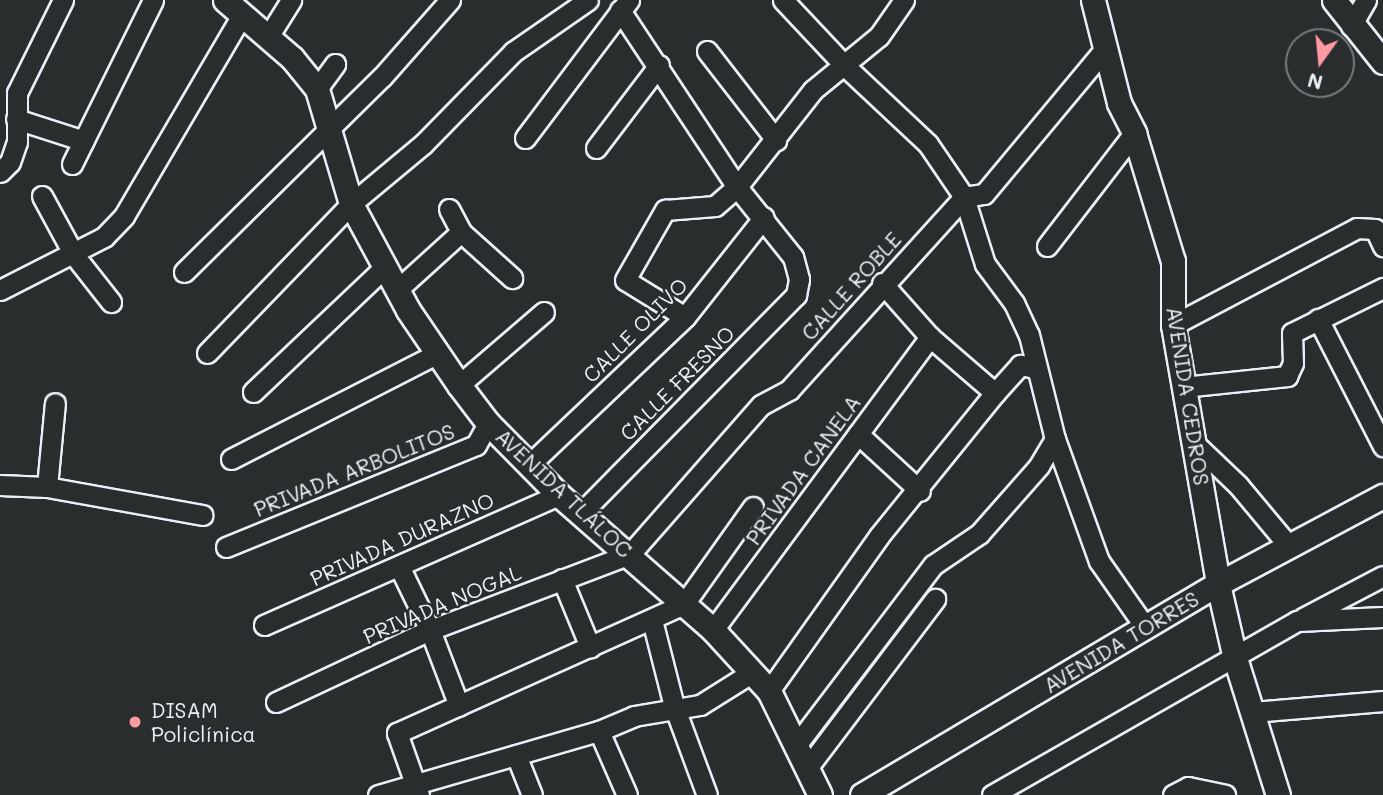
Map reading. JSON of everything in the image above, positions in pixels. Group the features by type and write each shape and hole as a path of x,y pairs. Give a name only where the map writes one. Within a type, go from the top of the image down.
{"main road":[{"name":"AVENIDA CEDROS","path":"1093,0 1119,103 1134,133 1173,261 1173,324 1218,584 1235,658 1278,795"},
{"path":"1334,0 1351,26 1383,62"},
{"name":"AVENIDA TLÁLOC","path":"233,7 292,58 317,89 351,204 397,290 459,385 488,422 559,495 630,554 713,630 769,691 798,743 820,795"},
{"name":"AVENIDA TORRES","path":"862,795 1218,584 1383,496"}],"street":[{"path":"0,172 10,162 17,142 17,93 63,0"},
{"path":"72,164 153,0"},
{"path":"268,37 291,0"},
{"path":"184,271 382,77 450,0"},
{"path":"207,353 351,204 423,144 523,44 588,0"},
{"path":"783,0 846,67 928,144 964,197 985,264 1014,303 1032,345 1055,439 1099,561 1146,628"},
{"path":"685,317 630,284 626,273 665,210 715,206 737,187 776,141 813,90 846,67 879,36 904,0"},
{"path":"1351,26 1366,0"},
{"path":"525,138 625,5 659,65 737,187 764,217"},
{"path":"0,290 74,255 104,237 124,216 233,7"},
{"name":"CALLE ROBLE","path":"630,554 761,405 789,390 882,283 964,197 984,194 1104,50"},
{"path":"707,51 776,141"},
{"path":"317,89 335,64"},
{"path":"596,148 659,65"},
{"path":"16,119 84,141"},
{"path":"1047,246 1134,133"},
{"path":"42,196 74,255 111,302"},
{"path":"449,209 461,232 512,278"},
{"name":"CALLE FRESNO","path":"580,513 796,295 799,279 793,257 764,217"},
{"name":"CALLE OLIVO","path":"529,465 685,317 764,217"},
{"path":"1173,324 1357,228 1375,229 1383,246"},
{"path":"397,290 461,232"},
{"path":"253,392 386,266"},
{"path":"882,283 930,337 995,393"},
{"path":"1183,387 1287,376 1293,363 1289,337 1318,319 1383,288"},
{"path":"459,385 544,312"},
{"path":"1318,319 1383,446"},
{"name":"PRIVADA CANELA","path":"713,630 930,337"},
{"path":"231,459 438,353"},
{"path":"769,691 879,536 919,491 995,393 1020,365 1036,368"},
{"path":"47,486 55,403"},
{"name":"PRIVADA ARBOLITOS","path":"226,547 477,445 488,422"},
{"path":"858,434 919,491"},
{"path":"798,743 933,565 979,534 1039,466 1055,439"},
{"path":"1194,443 1238,485 1289,545"},
{"path":"0,485 47,486 203,515"},
{"name":"PRIVADA DURAZNO","path":"264,625 559,495"},
{"path":"416,789 397,733 684,604 752,507"},
{"name":"PRIVADA NOGAL","path":"276,702 430,630 630,554"},
{"path":"399,566 430,630 459,706"},
{"path":"992,795 1297,621 1383,576"},
{"path":"562,579 590,647"},
{"path":"808,767 935,599"},
{"path":"1297,621 1383,617"},
{"path":"652,620 674,706 708,795"},
{"path":"379,795 416,789 516,755 599,732 634,716 674,706 700,705 751,673"},
{"path":"1253,712 1383,701"},
{"path":"599,732 627,795"},
{"path":"516,755 532,795"},
{"path":"1173,795 1188,787 1225,795"}],"place":[{"name":"DISAM Policlínica","path":"135,722"}]}
